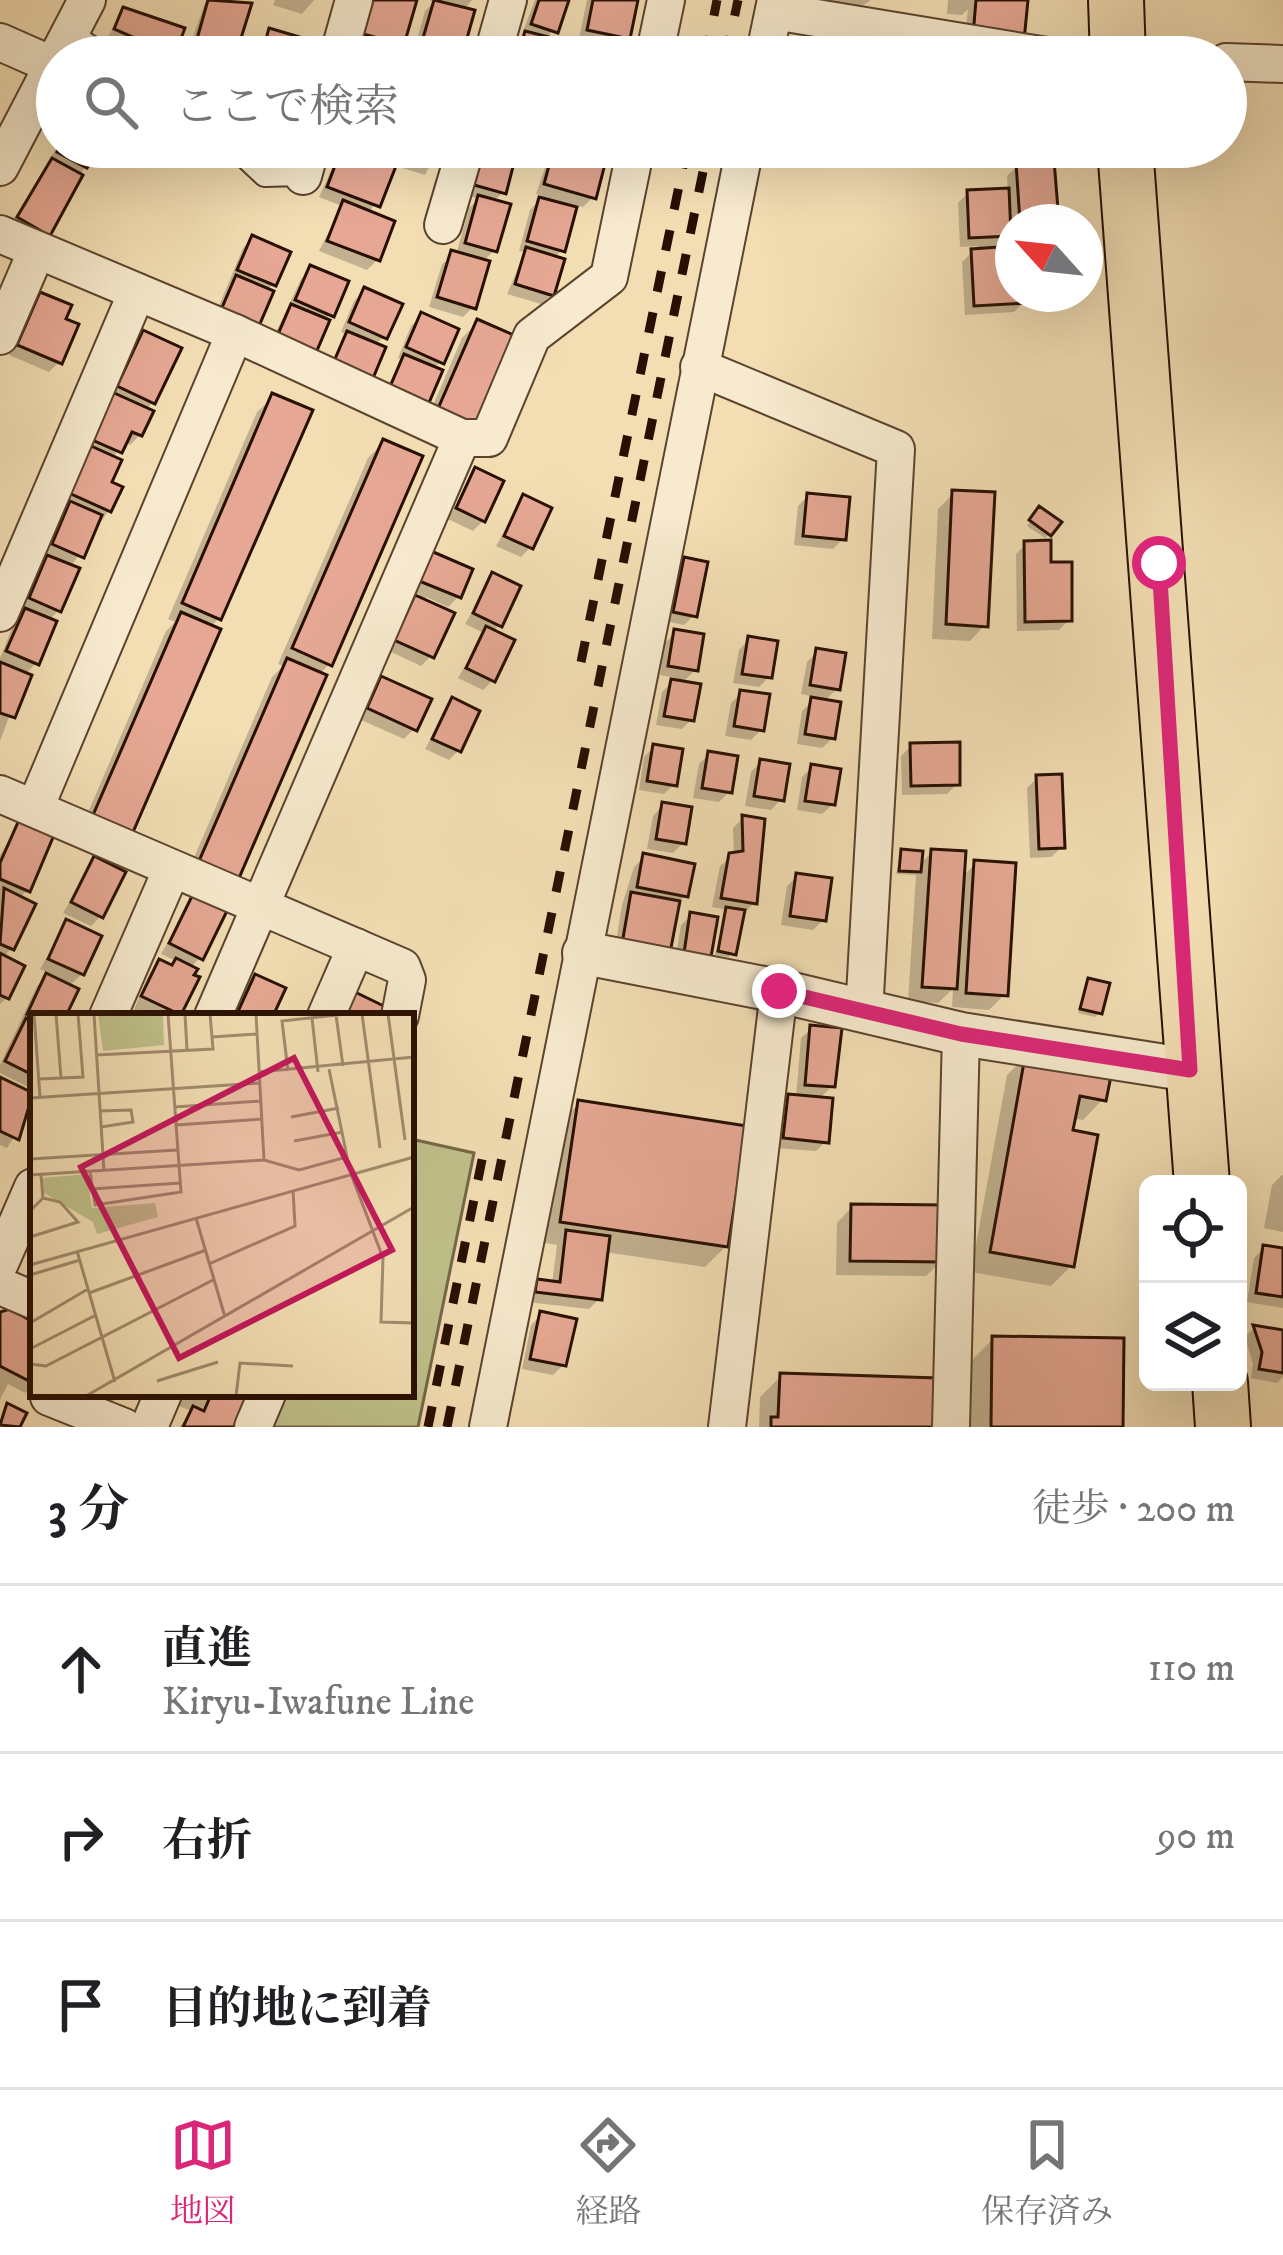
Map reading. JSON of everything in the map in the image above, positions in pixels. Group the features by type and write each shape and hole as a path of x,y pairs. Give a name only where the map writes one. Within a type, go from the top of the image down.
{"main road":[{"path":"1116,0 1117,36"},
{"path":"1126,168 1201,1175"},
{"path":"1221,1391 1223,1427"}],"street":[{"path":"344,36 354,0"},
{"path":"498,36 508,0"},
{"path":"658,36 666,0"},
{"path":"768,36 775,5 941,36"},
{"path":"0,42 36,58"},
{"path":"1247,63 1283,64"},
{"path":"0,167 36,93"},
{"path":"443,225 460,168"},
{"path":"0,234 235,333 462,438 489,439 532,336 609,277 631,168"},
{"path":"488,1427 741,168"},
{"path":"0,336 37,250"},
{"path":"0,613 137,292"},
{"path":"34,808 235,333"},
{"path":"700,368 896,449 864,1013"},
{"path":"214,1013 462,438"},
{"path":"0,794 402,967 407,980 401,1013"},
{"path":"109,1013 172,871"},
{"path":"327,1013 356,947"},
{"path":"584,953 779,991 961,1034 1190,1070"},
{"path":"728,1427 779,991"},
{"path":"951,1427 961,1034"},
{"path":"0,1263 30,1194"},
{"path":"0,1286 30,1299"},
{"path":"149,1427 163,1397"},
{"path":"253,1427 266,1397"},
{"path":"45,1406 124,1427"}],"lane":[{"path":"254,168 264,177 290,168"}],"green space":[{"path":"414,1140 474,1153 418,1427 272,1427 285,1397 414,1397"}],"building":[{"path":"208,0 252,3 242,36 198,36"},
{"path":"373,0 417,0 407,36 363,34"},
{"path":"434,0 475,10 468,36 424,36"},
{"path":"539,0 569,0 558,33 531,24"},
{"path":"593,0 638,0 631,36 587,30"},
{"path":"976,0 1028,0 1024,36 973,36"},
{"path":"123,7 185,28 182,36 130,36 114,29"},
{"path":"269,28 296,36 267,36"},
{"path":"46,168 70,168 83,175 50,236 17,217"},
{"path":"334,168 395,168 380,207 327,187"},
{"path":"478,168 513,168 506,194 474,185"},
{"path":"548,168 604,168 596,199 544,184"},
{"path":"1016,168 1055,168 1058,204 1019,204"},
{"path":"1009,188 1010,204 995,204 995,237 969,238 967,190"},
{"path":"478,195 511,204 497,252 465,243"},
{"path":"539,197 577,207 565,252 527,241"},
{"path":"343,200 395,221 380,261 327,241"},
{"path":"252,235 291,252 276,286 237,270"},
{"path":"526,247 565,259 554,296 515,284"},
{"path":"995,247 995,305 974,306 971,249"},
{"path":"451,250 490,261 476,309 437,297"},
{"path":"310,265 349,281 334,317 295,300"},
{"path":"236,275 274,291 259,326 221,310"},
{"path":"364,287 403,304 387,339 349,322"},
{"path":"40,292 72,305 66,319 79,324 62,364 17,345"},
{"path":"291,304 330,320 315,355 276,339"},
{"path":"421,312 459,329 444,364 406,347"},
{"path":"477,319 516,336 477,427 437,411"},
{"path":"143,330 182,348 155,404 117,386"},
{"path":"347,331 386,347 371,383 332,366"},
{"path":"404,354 443,370 428,405 389,389"},
{"path":"112,392 154,411 142,436 132,432 122,453 90,439"},
{"path":"272,393 313,410 221,620 182,603"},
{"path":"383,439 423,456 332,666 292,648"},
{"path":"91,446 122,460 112,482 123,487 111,512 69,493"},
{"path":"475,467 504,481 485,522 456,508"},
{"path":"952,490 995,492 988,627 946,624"},
{"path":"807,493 850,497 846,540 803,536"},
{"path":"523,494 552,508 533,549 504,536"},
{"path":"70,501 102,515 84,558 52,544"},
{"path":"1039,506 1062,522 1051,536 1029,520"},
{"path":"1051,540 1051,562 1072,562 1072,621 1025,622 1024,541"},
{"path":"431,551 473,569 461,598 419,581"},
{"path":"47,555 80,568 61,612 29,598"},
{"path":"684,557 708,562 697,617 673,612"},
{"path":"492,572 521,586 502,627 473,613"},
{"path":"415,595 455,613 434,658 394,640"},
{"path":"25,608 57,621 39,665 6,651"},
{"path":"181,612 221,629 130,839 90,822"},
{"path":"486,626 515,640 495,682 466,668"},
{"path":"674,629 704,634 698,671 668,666"},
{"path":"748,636 778,641 772,678 742,674"},
{"path":"816,648 846,653 840,690 810,685"},
{"path":"287,658 327,675 236,885 196,868"},
{"path":"0,662 32,675 15,718 0,713"},
{"path":"381,676 432,699 417,731 367,708"},
{"path":"671,679 701,684 694,721 664,716"},
{"path":"740,690 770,694 764,731 734,726"},
{"path":"452,697 480,711 461,752 432,739"},
{"path":"811,697 841,702 835,739 805,734"},
{"path":"960,742 960,785 911,786 910,743"},
{"path":"653,744 683,749 677,786 647,781"},
{"path":"708,751 738,756 732,793 702,788"},
{"path":"760,759 790,764 784,801 754,796"},
{"path":"811,764 841,769 835,805 805,801"},
{"path":"1062,774 1065,848 1039,849 1036,775"},
{"path":"662,802 692,807 686,844 656,839"},
{"path":"742,815 765,819 757,904 721,898 729,853 743,851"},
{"path":"19,820 54,835 30,892 0,879 0,863"},
{"path":"901,849 923,851 921,872 899,871"},
{"path":"931,849 966,851 957,989 922,987"},
{"path":"643,853 695,864 688,897 637,887"},
{"path":"94,856 126,872 103,918 71,902"},
{"path":"974,860 1016,863 1008,996 966,993"},
{"path":"796,873 832,878 826,921 790,916"},
{"path":"4,888 36,904 14,950 0,944"},
{"path":"631,892 680,901 670,953 622,944"},
{"path":"193,894 227,911 203,960 169,943"},
{"path":"726,907 745,910 736,955 718,951"},
{"path":"690,912 718,917 711,957 684,953"},
{"path":"66,919 102,936 84,975 48,959"},
{"path":"0,953 25,966 9,999 0,995"},
{"path":"176,958 198,969 194,975 200,977 182,1013 141,996 159,959 172,965"},
{"path":"46,973 79,989 67,1013 27,1014"},
{"path":"255,974 286,988 274,1013 237,1013"},
{"path":"1088,978 1110,983 1102,1014 1080,1009"},
{"path":"355,992 396,1012 396,1013 346,1013"},
{"path":"26,1018 30,1020 30,1074 5,1061"},
{"path":"810,1025 842,1028 835,1087 805,1085"},
{"path":"1026,1051 1113,1066 1106,1101 1080,1096 1073,1130 1098,1135 1074,1267 990,1252"},
{"path":"0,1077 30,1092 30,1103 19,1140 0,1131"},
{"path":"788,1094 833,1098 829,1143 783,1138"},
{"path":"578,1100 747,1126 728,1247 560,1222"},
{"path":"851,1204 946,1205 945,1262 850,1261"},
{"path":"566,1230 610,1236 602,1300 535,1292 537,1279 560,1282"},
{"path":"1263,1245 1283,1248 1283,1297 1256,1293"},
{"path":"10,1309 30,1320 30,1381 0,1366 0,1312"},
{"path":"540,1311 577,1319 566,1366 530,1359"},
{"path":"1253,1325 1283,1330 1283,1373 1259,1369 1262,1352"},
{"path":"992,1336 1124,1338 1123,1427 991,1427"},
{"path":"780,1373 938,1378 936,1427 771,1427 771,1417 778,1417"},
{"path":"210,1397 247,1398 234,1427 183,1427 193,1406 204,1411"},
{"path":"7,1403 27,1413 20,1427 0,1425"}],"railway":[{"path":"710,36 717,0"},
{"path":"730,36 738,0"},
{"path":"581,662 683,168"},
{"path":"447,1427 704,168"},
{"path":"428,1427 485,1145"}],"route":[{"path":"779,991 961,1034 1190,1070 1159,563"}]}
